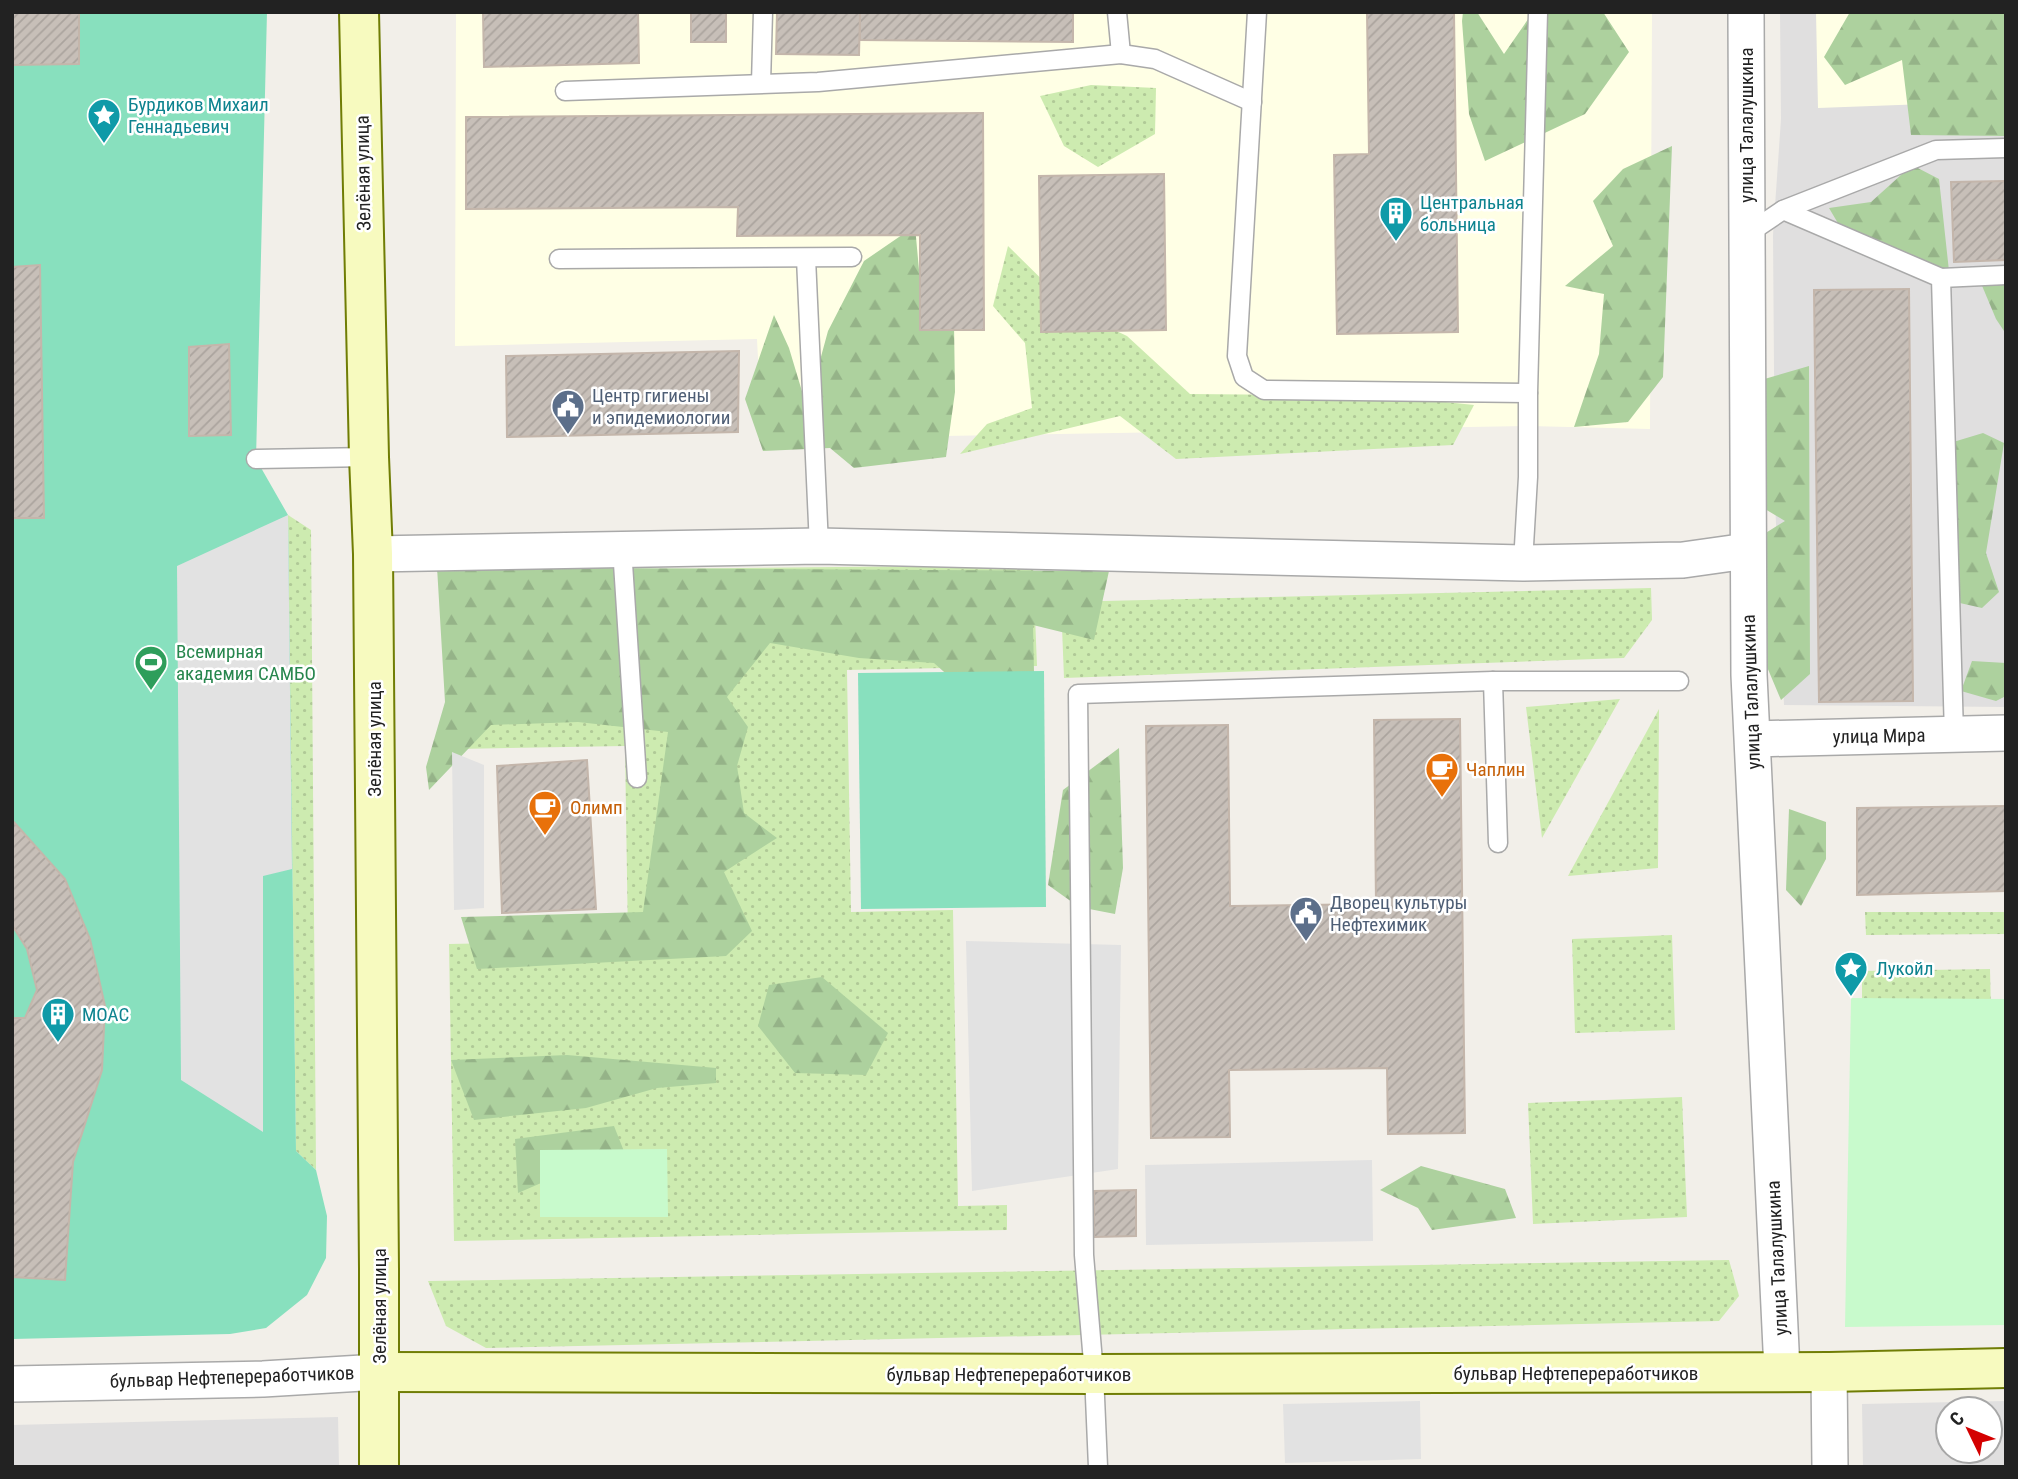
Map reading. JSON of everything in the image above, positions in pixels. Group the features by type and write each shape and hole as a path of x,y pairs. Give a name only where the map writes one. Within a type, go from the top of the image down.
{"street":[{"name":"Зелёная улица","path":"359,12 373,554 379,1467"},
{"name":"улица Талалушкина","path":"1746,12 1748,551 1752,739 1782,1370"},
{"path":"373,554 819,546 1522,563 1684,560 1748,551"},
{"name":"улица Мира","path":"1752,739 2006,733"},
{"name":"бульвар Нефтепереработчиков","path":"12,1384 263,1379 379,1372 1094,1374 1782,1370 1829,1372 2006,1368"},
{"path":"1829,1372 1830,1467"}],"lane":[{"path":"761,83 763,12"},
{"path":"1117,12 1121,54"},
{"path":"1257,12 1237,356 1244,377 1264,390 1528,393"},
{"path":"1522,563 1528,477 1538,12"},
{"path":"565,91 818,82 1121,54 1155,59 1252,102"},
{"path":"1746,235 1783,210 1936,150 2006,148"},
{"path":"1783,210 1941,278 2006,275"},
{"path":"559,259 852,257"},
{"path":"806,258 819,546"},
{"path":"1941,278 1954,734"},
{"path":"256,459 369,457"},
{"path":"622,548 637,778"},
{"path":"1493,681 1498,844"},
{"path":"1098,1467 1094,1374 1084,1255 1078,694 1493,681 1679,681"}],"shaded area":[{"path":"456,12 1652,12 1650,429 1529,426 762,439 757,339 455,346"},
{"path":"1780,12 2006,12 2006,707 1784,705 1775,501 1773,235 1781,119"},
{"path":"1816,12 2006,12 2006,101 1818,108"},
{"path":"288,515 292,869 263,876 263,1132 181,1080 177,566"},
{"path":"452,752 484,765 484,908 454,910"},
{"path":"966,941 1121,945 1118,1169 972,1191"},
{"path":"1372,1160 1373,1241 1146,1245 1145,1165"},
{"path":"1420,1401 1421,1459 1285,1463 1283,1404"},
{"path":"2006,1401 2006,1467 1863,1467 1862,1404 1934,1402 1934,1465 2004,1465"},
{"path":"338,1417 339,1467 12,1467 12,1425"}],"green space":[{"name":"Всемирная академия САМБО","path":"12,12 267,12 256,459 288,515 296,1151 316,1170 327,1216 326,1258 307,1295 266,1328 230,1334 12,1339"},
{"path":"1463,12 1477,12 1504,54 1533,12 1603,12 1629,52 1585,114 1485,161 1469,114"},
{"path":"1850,12 2006,12 2006,136 1911,135 1902,60 1845,85 1824,57"},
{"path":"1091,85 1156,88 1155,134 1098,167 1064,146 1040,96"},
{"path":"1672,146 1663,377 1628,422 1574,427 1599,354 1604,294 1565,286 1613,246 1593,201 1623,169"},
{"path":"1912,165 1939,179 1949,271 1839,225 1829,208 1871,202"},
{"path":"915,226 923,314 954,324 955,392 946,457 854,468 830,448 763,451 745,399 774,315 789,348 807,408 828,331 864,261"},
{"path":"1008,246 1074,311 1127,336 1190,394 1388,396 1474,405 1453,445 1176,459 1120,416 960,454 987,424 1032,408 1025,343 993,306"},
{"path":"2006,266 2006,334 1996,319 1975,269"},
{"path":"1809,366 1810,674 1781,700 1762,655 1756,539 1785,521 1750,500 1761,380"},
{"path":"1983,433 2004,443 1986,553 1999,592 1982,608 1942,599 1940,446"},
{"path":"288,515 311,530 316,1170 296,1151"},
{"path":"1033,565 1037,666 847,670 851,912 953,910 958,1206 1007,1205 1007,1230 454,1241 449,944 628,940 625,746 457,749 452,571"},
{"path":"437,567 1109,571 1094,640 1033,625 1034,672 980,704 934,663 859,658 770,643 727,697 748,727 737,766 744,813 777,838 724,872 752,931 726,956 477,969 461,917 643,912 668,732 578,722 491,725 429,790 426,767 445,702"},
{"path":"1651,588 1652,620 1624,658 1064,678 1061,602"},
{"path":"1972,661 2006,663 2006,696 1996,701 1961,691"},
{"path":"1044,671 1046,907 861,909 858,673"},
{"path":"1620,699 1542,838 1526,707"},
{"path":"1659,709 1658,868 1568,876"},
{"path":"1119,748 1123,868 1115,914 1079,907 1048,885 1063,790"},
{"path":"1789,809 1826,822 1826,859 1801,906 1786,890"},
{"path":"1865,912 2006,912 2006,934 1866,935"},
{"path":"1672,935 1675,1030 1575,1033 1572,939"},
{"path":"1990,969 1991,1013 1862,1016 1862,971"},
{"path":"822,977 888,1033 866,1075 795,1073 758,1026 769,985"},
{"path":"1851,998 2006,999 2006,1325 1845,1327"},
{"path":"567,1055 716,1068 716,1083 657,1088 586,1108 474,1120 451,1060"},
{"path":"1682,1097 1687,1217 1533,1224 1528,1103"},
{"path":"614,1126 633,1174 599,1158 518,1193 515,1139"},
{"path":"667,1149 668,1217 540,1217 540,1150"},
{"path":"1421,1166 1505,1189 1516,1218 1432,1230 1418,1208 1380,1190"},
{"path":"1729,1260 1739,1296 1719,1321 486,1348 446,1326 428,1281"}],"building":[{"path":"12,12 79,12 79,64 12,65"},
{"path":"483,12 638,12 639,63 484,67"},
{"path":"691,12 726,12 726,42 691,42"},
{"path":"777,12 860,12 859,55 776,54"},
{"path":"860,12 1073,12 1073,42 860,40"},
{"name":"Центральная больница","path":"1367,12 1454,12 1458,332 1337,334 1334,155 1369,154"},
{"path":"983,113 984,330 920,330 920,235 737,236 738,207 466,209 466,117"},
{"path":"1164,174 1166,330 1041,332 1039,176"},
{"path":"2006,181 2006,260 1954,262 1951,182"},
{"path":"40,265 44,518 12,518 12,267"},
{"path":"1909,289 1913,701 1819,702 1814,290"},
{"path":"229,344 231,435 189,436 189,347"},
{"path":"739,351 738,432 507,437 506,356"},
{"name":"Дворец культуры Нефтехимик","path":"1460,719 1465,1133 1388,1134 1387,1068 1229,1070 1230,1137 1151,1138 1146,726 1228,725 1230,906 1376,904 1374,720"},
{"path":"587,760 596,909 502,913 497,766"},
{"path":"2006,806 2006,891 1857,895 1857,808"},
{"name":"МОАС","path":"12,820 65,879 90,939 105,1006 102,1070 73,1162 65,1280 12,1277 12,1018 25,1018 37,990 27,949 12,925"},
{"path":"1136,1190 1136,1236 1094,1237 1094,1191"}],"place":[{"name":"Бурдиков Михаил Геннадьевич","path":"104,145"},
{"name":"Центральная больница","path":"1396,243"},
{"name":"Центр гигиены и эпидемиологии","path":"568,436"},
{"name":"Всемирная академия САМБО","path":"151,692"},
{"name":"Чаплин","path":"1442,799"},
{"name":"Олимп","path":"545,837"},
{"name":"Дворец культуры Нефтехимик","path":"1306,943"},
{"name":"Лукойл","path":"1851,998"},
{"name":"МОАС","path":"58,1044"}]}
